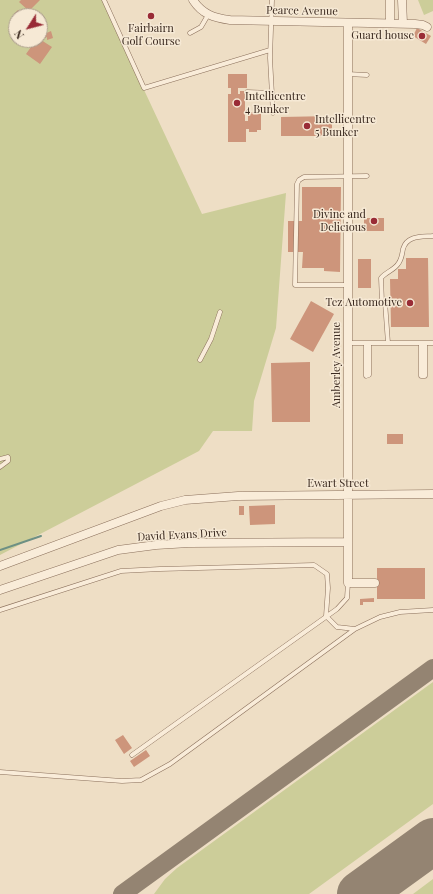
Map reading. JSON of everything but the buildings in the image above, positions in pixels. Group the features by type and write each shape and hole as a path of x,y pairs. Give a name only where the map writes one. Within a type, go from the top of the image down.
{"street":[{"path":"193,0 205,13"},
{"path":"390,0 390,23"},
{"path":"402,0 402,23"},
{"name":"Pearce Avenue","path":"205,13 230,20 402,23 420,24 427,27"},
{"name":"Amberley Avenue","path":"348,23 348,583"},
{"name":"Ewart Street","path":"0,566 161,506 185,500 243,496 433,494"},
{"name":"David Evans Drive","path":"0,590 118,550 156,545 189,543 348,542"},
{"path":"348,583 375,583"}],"lane":[{"path":"104,0 144,88 270,50"},
{"path":"272,0 270,77 273,113"},
{"path":"190,33 201,27 205,13"},
{"path":"347,74 367,75"},
{"path":"247,92 272,93"},
{"path":"347,285 295,284 297,184 304,177 367,176"},
{"path":"388,342 385,302 382,302 381,278 398,264 405,245 409,241 416,237 433,236"},
{"path":"200,360 211,339 220,312"},
{"path":"348,343 433,343"},
{"path":"367,343 367,376"},
{"path":"423,343 423,376"},
{"path":"0,459 8,457 8,461 0,467"},
{"path":"0,610 120,572 160,569 314,565 327,574 328,588 326,616 337,627 355,629"},
{"path":"132,755 340,606 347,598 348,583"},
{"path":"0,772 122,781 141,780 170,764 355,629 380,617 400,612 433,610"}],"green space":[{"name":"Fairbairn Golf Course","path":"0,0 102,0 202,214 286,193 276,328 254,401 252,431 213,431 199,451 0,555"},
{"path":"418,0 433,0 433,11 424,15"},
{"path":"433,682 433,804 309,894 154,894 165,879 177,868"},
{"path":"433,879 433,894 413,894"}],"waterway":[{"path":"0,550 41,536"}],"taxiway":[{"path":"122,894 433,668"}],"runway":[{"path":"360,894 433,841"}],"place":[{"name":"Fairbairn Golf Course","path":"151,16"},
{"name":"Guard house","path":"422,36"},
{"name":"Intellicentre 4 Bunker","path":"237,103"},
{"name":"Intellicentre 5 Bunker","path":"307,126"},
{"name":"Divine and Delicious","path":"374,221"},
{"name":"Tez Automotive","path":"410,303"}]}
